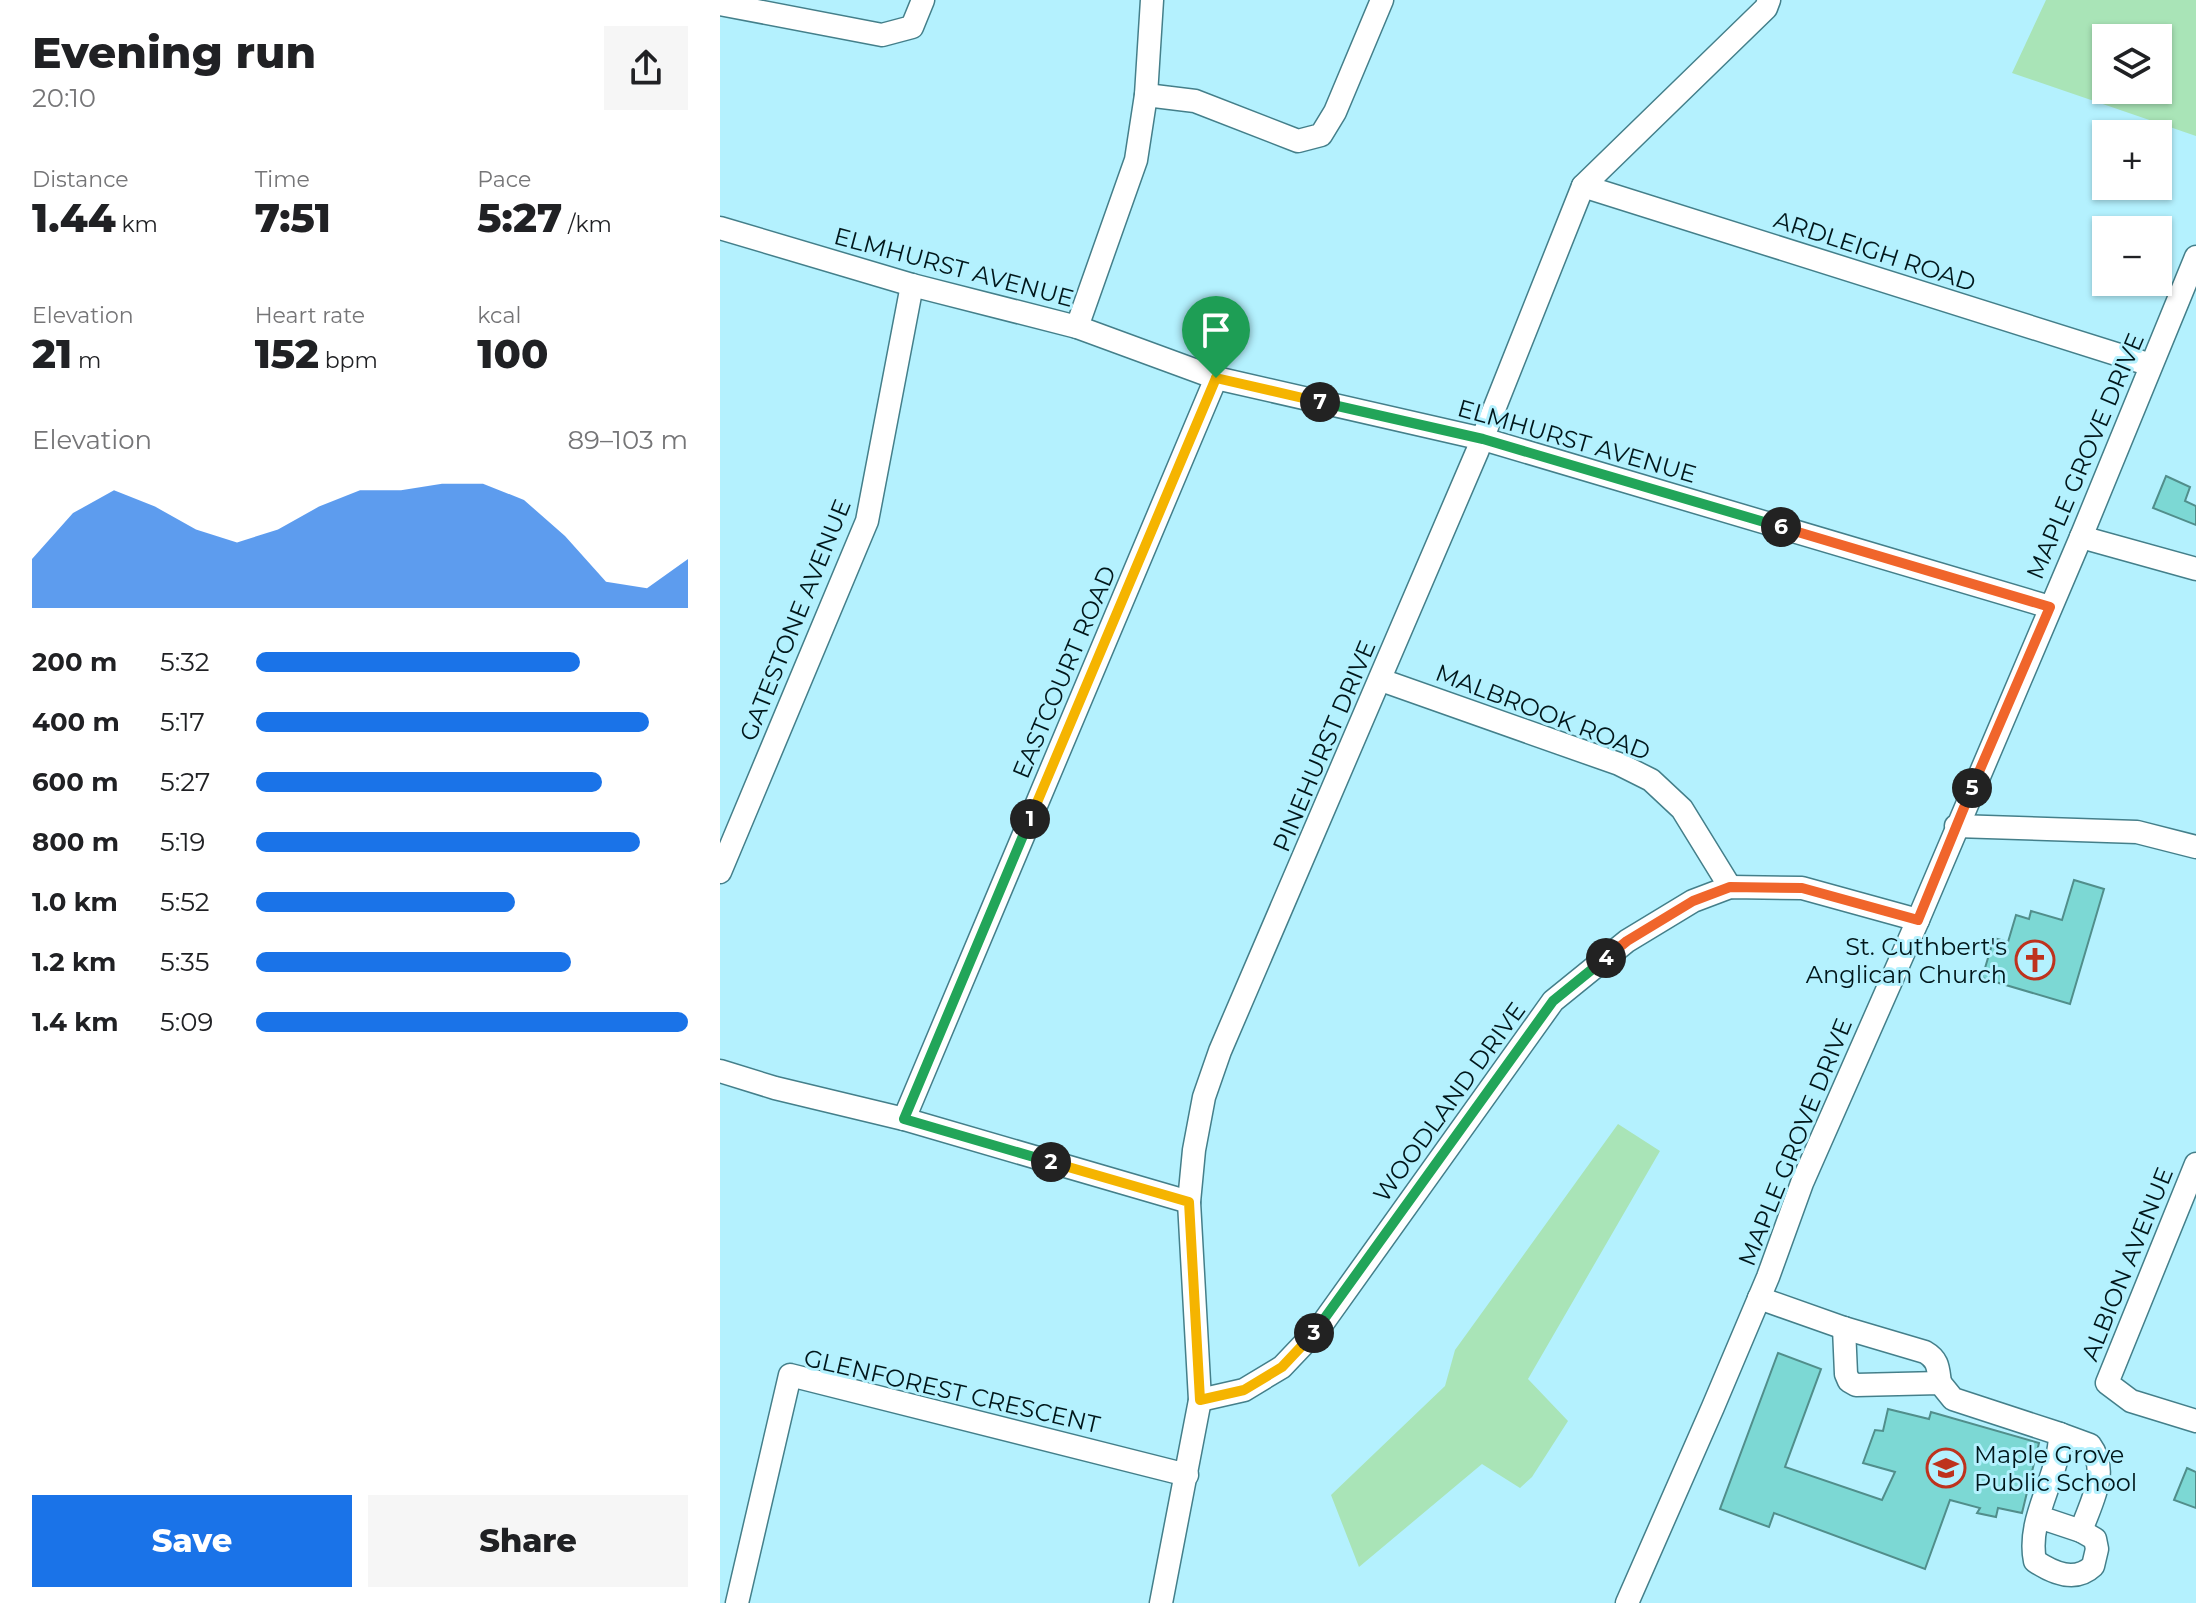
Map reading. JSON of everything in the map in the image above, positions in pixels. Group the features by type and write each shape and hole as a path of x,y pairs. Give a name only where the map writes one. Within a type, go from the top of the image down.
{"street":[{"path":"720,4 882,35 912,27 923,0"},
{"path":"1077,327 1136,160 1146,95 1152,0"},
{"path":"1146,95 1195,101 1298,141 1321,135 1335,112 1382,0"},
{"name":"PINEHURST DRIVE","path":"1161,1603 1200,1400 1189,1202 1194,1150 1204,1097 1220,1051 1483,439 1583,186 1759,15 1769,0"},
{"name":"ARDLEIGH ROAD","path":"1583,186 2151,365"},
{"name":"ELMHURST AVENUE","path":"720,228 912,285 1077,327 1216,378 1483,439 2050,607"},
{"name":"MAPLE GROVE DRIVE","path":"1627,1603 1759,1298 1802,1183 2081,537 2196,257"},
{"name":"GATESTONE AVENUE","path":"720,872 867,521 912,285"},
{"name":"EASTCOURT ROAD","path":"904,1119 1216,378"},
{"path":"2081,537 2196,569"},
{"name":"MALBROOK ROAD","path":"1381,680 1619,764 1651,780 1682,809 1730,887"},
{"path":"1956,826 2137,832 2196,847"},
{"name":"WOODLAND DRIVE","path":"1200,1400 1244,1390 1282,1367 1320,1327 1553,1001 1627,941 1693,901 1730,887 1802,888 1918,920"},
{"path":"720,1071 775,1088 904,1119 1189,1202"},
{"name":"ALBION AVENUE","path":"2196,1164 2107,1383 2131,1401 2196,1421"},
{"path":"1759,1298 1925,1352 1934,1357 1940,1383 1953,1399 2090,1445 2100,1463 2101,1474 2081,1531"},
{"path":"1844,1328 1849,1381 1856,1385 1940,1383"},
{"name":"GLENFOREST CRESCENT","path":"737,1603 790,1375 1187,1475"},
{"path":"2039,1517 2095,1539 2097,1549 2093,1566 2079,1575 2053,1574 2035,1561 2032,1547 2039,1517 2060,1450 2060,1434"}],"green space":[{"path":"2046,0 2196,0 2196,136 2172,128 2172,120 2149,120 2103,104 2172,104 2172,24 2092,24 2092,100 2012,73"},
{"path":"1618,1124 1660,1151 1528,1379 1568,1421 1532,1477 1520,1488 1482,1464 1359,1567 1331,1495 1445,1386 1455,1350"}],"building":[{"path":"2166,476 2190,487 2185,501 2196,506 2196,525 2153,508"},
{"name":"St. Cuthbert's Anglican Church","path":"2074,880 2104,889 2070,1004 1982,978 1994,938 2008,942 2016,915 2029,919 2031,911 2062,920"},
{"path":"1778,1353 1821,1369 1785,1467 1882,1500 1895,1472 1863,1463 1875,1430 1883,1431 1888,1409 1929,1419 1931,1412 2039,1443 2022,1513 1998,1508 1996,1517 1977,1513 1980,1508 1950,1500 1925,1569 1774,1513 1769,1527 1720,1509"},
{"path":"2187,1468 2196,1472 2196,1508 2174,1500"}],"place":[{"name":"St. Cuthbert's Anglican Church","path":"2035,960"},
{"name":"Maple Grove Public School","path":"1946,1468"}],"route":[{"path":"1216,378 1483,439 2050,607 1918,920 1802,888 1730,887 1693,901 1627,941 1553,1001 1320,1327 1282,1367 1244,1390 1200,1400 1189,1202 904,1119 1216,378"}]}
